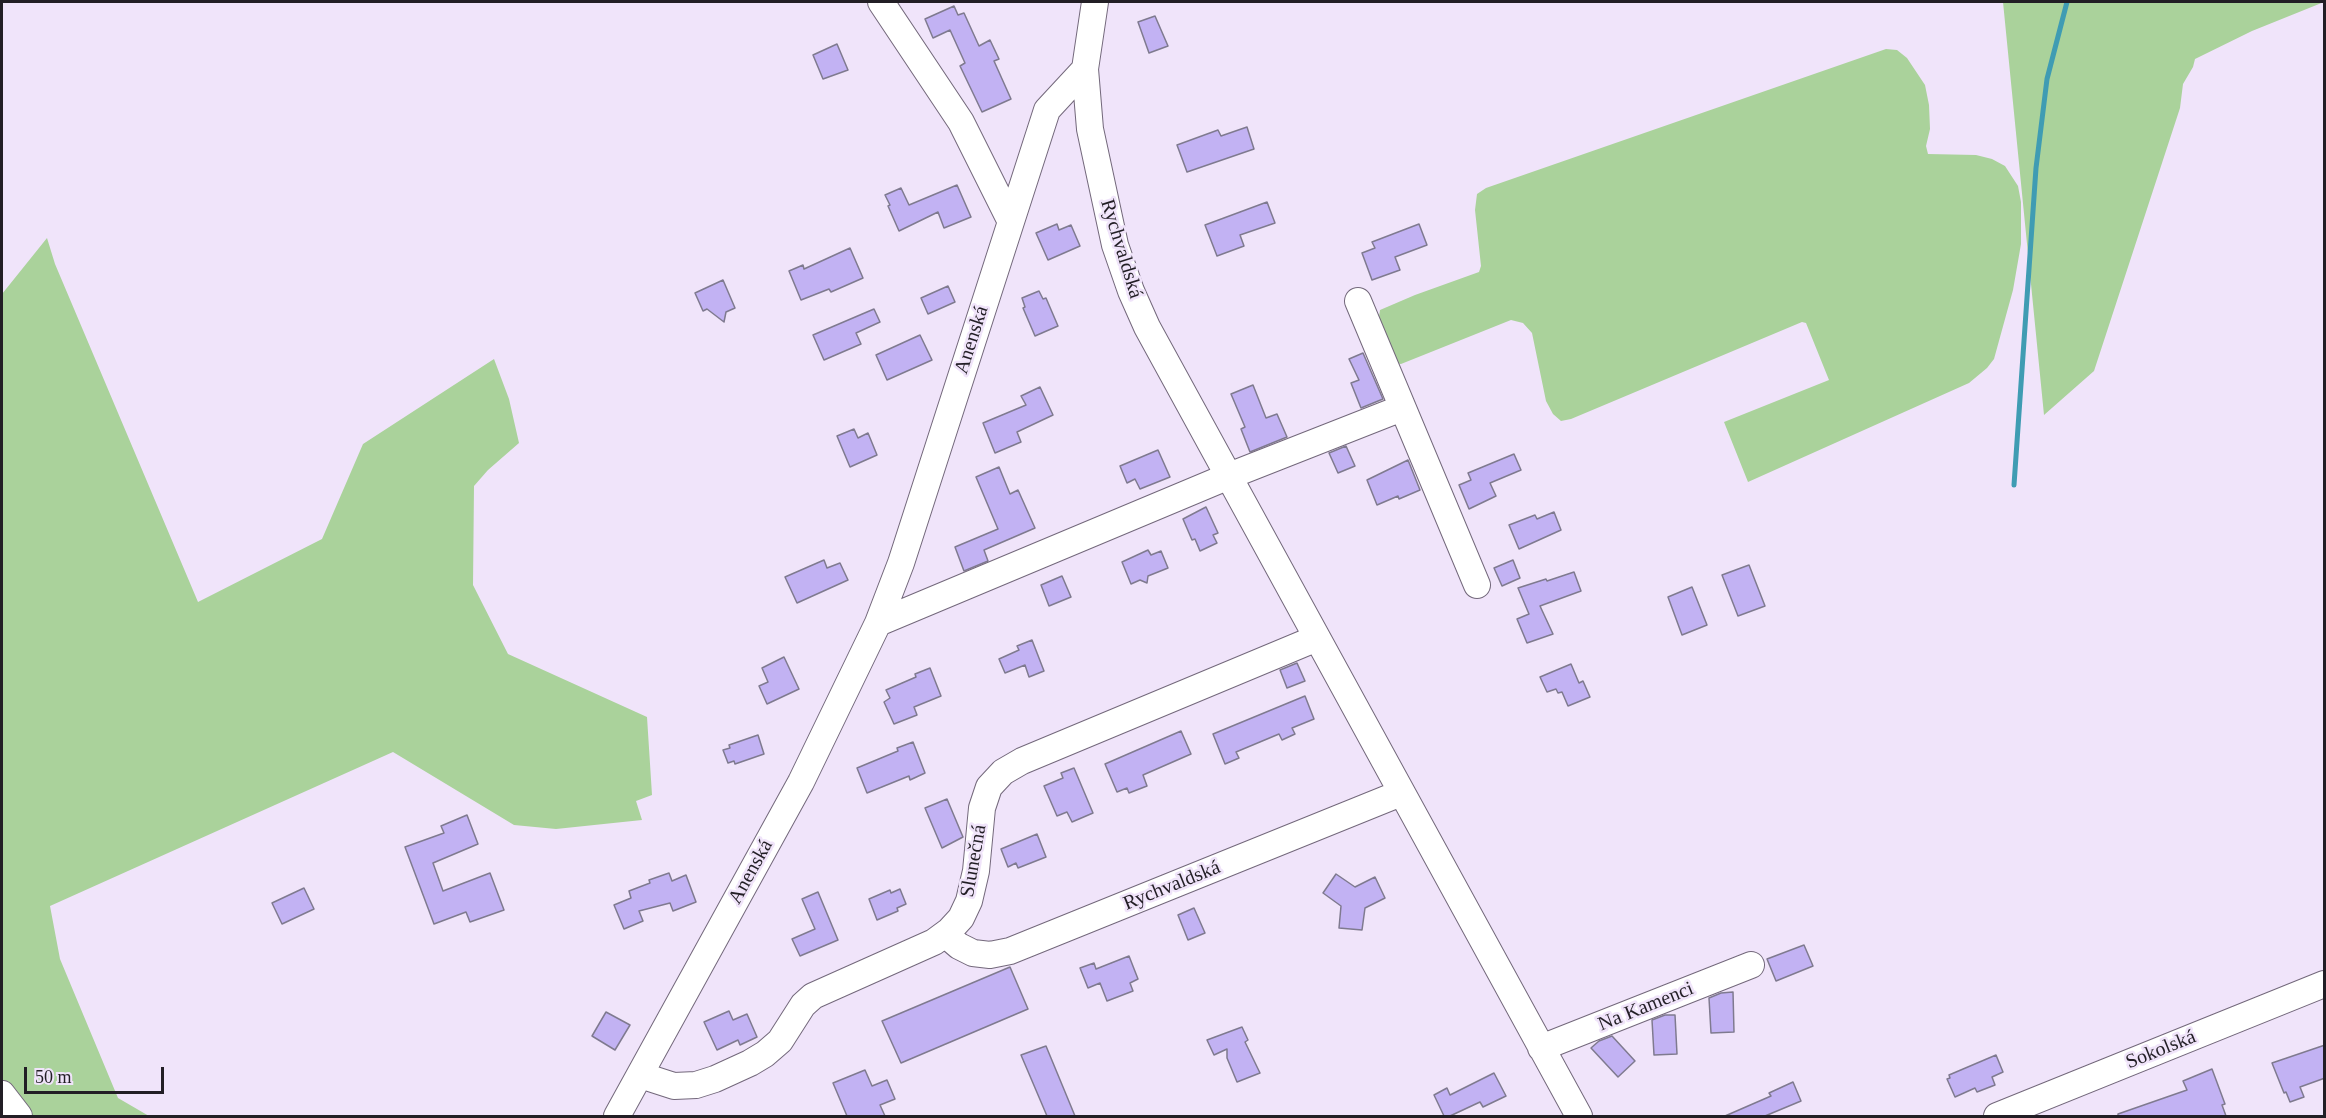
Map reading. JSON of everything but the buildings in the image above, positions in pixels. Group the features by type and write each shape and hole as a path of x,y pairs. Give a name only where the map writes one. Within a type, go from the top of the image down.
{"street":[{"path":"881,2 961,122 1011,220"},
{"name":"Rychvaldská","path":"1095,2 1084,69 1090,129 1115,245 1147,327 1579,1116"},
{"name":"Anenská","path":"617,1116 801,782 878,623 901,563 1047,110 1084,69"},
{"path":"1358,301 1477,585"},
{"path":"878,623 1229,476 1402,408"},
{"name":"Slunečná","path":"640,1075 674,1086 696,1085 715,1079 765,1054 780,1041 803,1005 813,996 934,942 945,934 961,918 969,901 976,871 982,808 989,787 1003,772 1022,761 1317,638"},
{"name":"Rychvaldská","path":"945,934 959,946 973,953 990,955 1010,951 1401,793"},
{"name":"Na Kamenci","path":"1541,1048 1751,965"},
{"name":"Sokolská","path":"1997,1116 2325,984"},
{"path":"2,1094 19,1116"}],"green space":[{"path":"2003,2 2324,2 2252,31 2195,59 2183,84 2180,108 2094,371 2044,415"},
{"path":"1886,49 1897,50 1907,58 1925,85 1929,105 1930,129 1926,146 1928,154 1976,155 1992,159 2005,166 2018,186 2021,202 2021,244 2013,290 1994,359 1969,383 1748,482 1724,422 1829,380 1806,323 1802,322 1571,419 1561,421 1553,414 1546,401 1532,333 1523,323 1511,320 1401,364 1395,363 1378,324 1380,310 1479,272 1481,266 1475,210 1477,194 1486,188"},
{"path":"47,238 55,264 198,602 322,539 363,444 494,359 509,399 519,443 488,470 474,486 473,585 508,654 647,717 652,795 636,801 642,820 556,829 514,825 393,752 50,906 60,959 118,1098 149,1116 2,1116 2,294"}],"waterway":[{"path":"2014,485 2036,168 2047,79 2067,2"}]}
